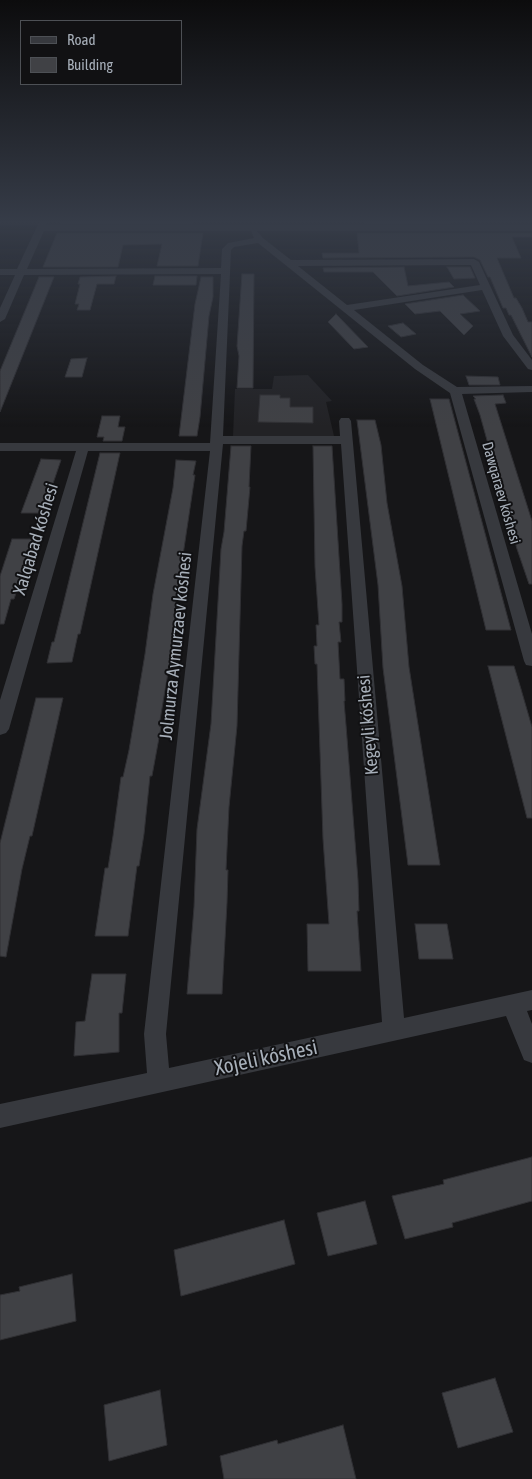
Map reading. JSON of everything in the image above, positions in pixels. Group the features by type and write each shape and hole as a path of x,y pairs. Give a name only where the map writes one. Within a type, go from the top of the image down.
{"street":[{"path":"0,319 13,289"},
{"name":"Jolmurza Aymurzaev kóshesi","path":"159,1081 155,1034 217,443 226,289"},
{"path":"322,289 419,367 455,391 532,389"},
{"path":"345,308 471,289"},
{"path":"485,289 508,336 532,367"},
{"name":"Dawqaraev kóshesi","path":"455,391 532,661"},
{"name":"Kegeyli kóshesi","path":"345,421 386,952 394,1030"},
{"path":"0,447 83,447 346,440"},
{"name":"Xalqabad kóshesi","path":"0,729 6,686 83,447"},
{"path":"523,1002 532,1052"},
{"name":"Xojeli kóshesi","path":"0,1116 523,1002"}],"shaded area":[{"path":"308,375 332,401 326,402 334,436 233,436 235,389 272,389 274,376"}],"building":[{"path":"34,289 49,289 0,412 0,371"},
{"path":"79,289 96,289 90,310 77,310 79,304 75,304"},
{"path":"198,289 213,289 197,436 179,436"},
{"path":"241,289 254,289 253,388 237,388 239,356 237,346"},
{"path":"390,289 441,289 397,296"},
{"path":"495,289 510,289 528,322 532,322 532,357 511,315 509,315 506,308 503,308"},
{"path":"463,295 480,311 460,314 473,326 464,335 440,311 415,314 405,304"},
{"path":"336,314 368,347 354,349 328,322"},
{"path":"403,323 416,334 401,337 388,326"},
{"path":"87,358 82,377 65,377 71,359"},
{"path":"466,376 498,377 500,385 469,385"},
{"path":"260,395 280,395 280,398 290,398 290,407 313,407 313,423 258,422"},
{"path":"503,395 506,403 495,404 532,521 532,584 529,584 517,549 474,399 476,399 473,396"},
{"path":"430,399 449,399 511,630 486,630"},
{"path":"102,416 120,416 118,427 125,427 122,441 103,441 104,437 97,437"},
{"path":"357,420 375,420 381,445 387,503 402,586 409,667 440,865 408,865 383,668 378,585"},
{"path":"231,446 251,446 250,487 246,531 244,531 242,546 237,726 229,807 226,870 228,870 227,903 222,994 187,994 194,907 197,829 211,724 221,549"},
{"path":"313,446 332,446 342,604 342,622 339,622 341,642 338,642 340,679 344,679 344,701 358,880 359,911 357,911 361,971 308,971 307,924 329,924 323,839 317,664 315,664 314,646 317,646 316,625 319,625 315,567"},
{"path":"100,453 120,453 80,634 78,634 72,662 47,663 52,642 54,642"},
{"path":"41,459 61,460 43,513 21,513"},
{"path":"176,460 196,461 193,475 195,475 177,595 171,655 159,726 161,727 152,776 150,776 144,834 139,866 137,866 128,936 95,936 105,868 108,868 121,777 123,777 129,750 153,594 173,488"},
{"path":"12,539 35,539 14,599 11,599 4,624 0,624 0,576"},
{"path":"488,666 514,666 532,727 532,818 527,818"},
{"path":"36,698 63,698 32,836 30,836 22,869 6,957 0,956 0,843"},
{"path":"415,924 447,924 453,959 419,959"},
{"path":"92,974 126,974 122,1013 119,1013 119,1052 74,1056 76,1022 85,1021"},
{"path":"532,1157 532,1201 452,1223 453,1227 405,1239 392,1196 444,1184 443,1180"},
{"path":"365,1201 377,1244 328,1256 317,1213"},
{"path":"284,1220 295,1264 181,1296 174,1250"},
{"path":"72,1274 76,1321 0,1340 0,1295 20,1291 19,1287"},
{"path":"495,1378 513,1432 458,1448 442,1393"},
{"path":"160,1390 167,1445 109,1461 104,1405"},
{"path":"343,1425 356,1479 224,1479 220,1456 277,1440 278,1444"}]}
